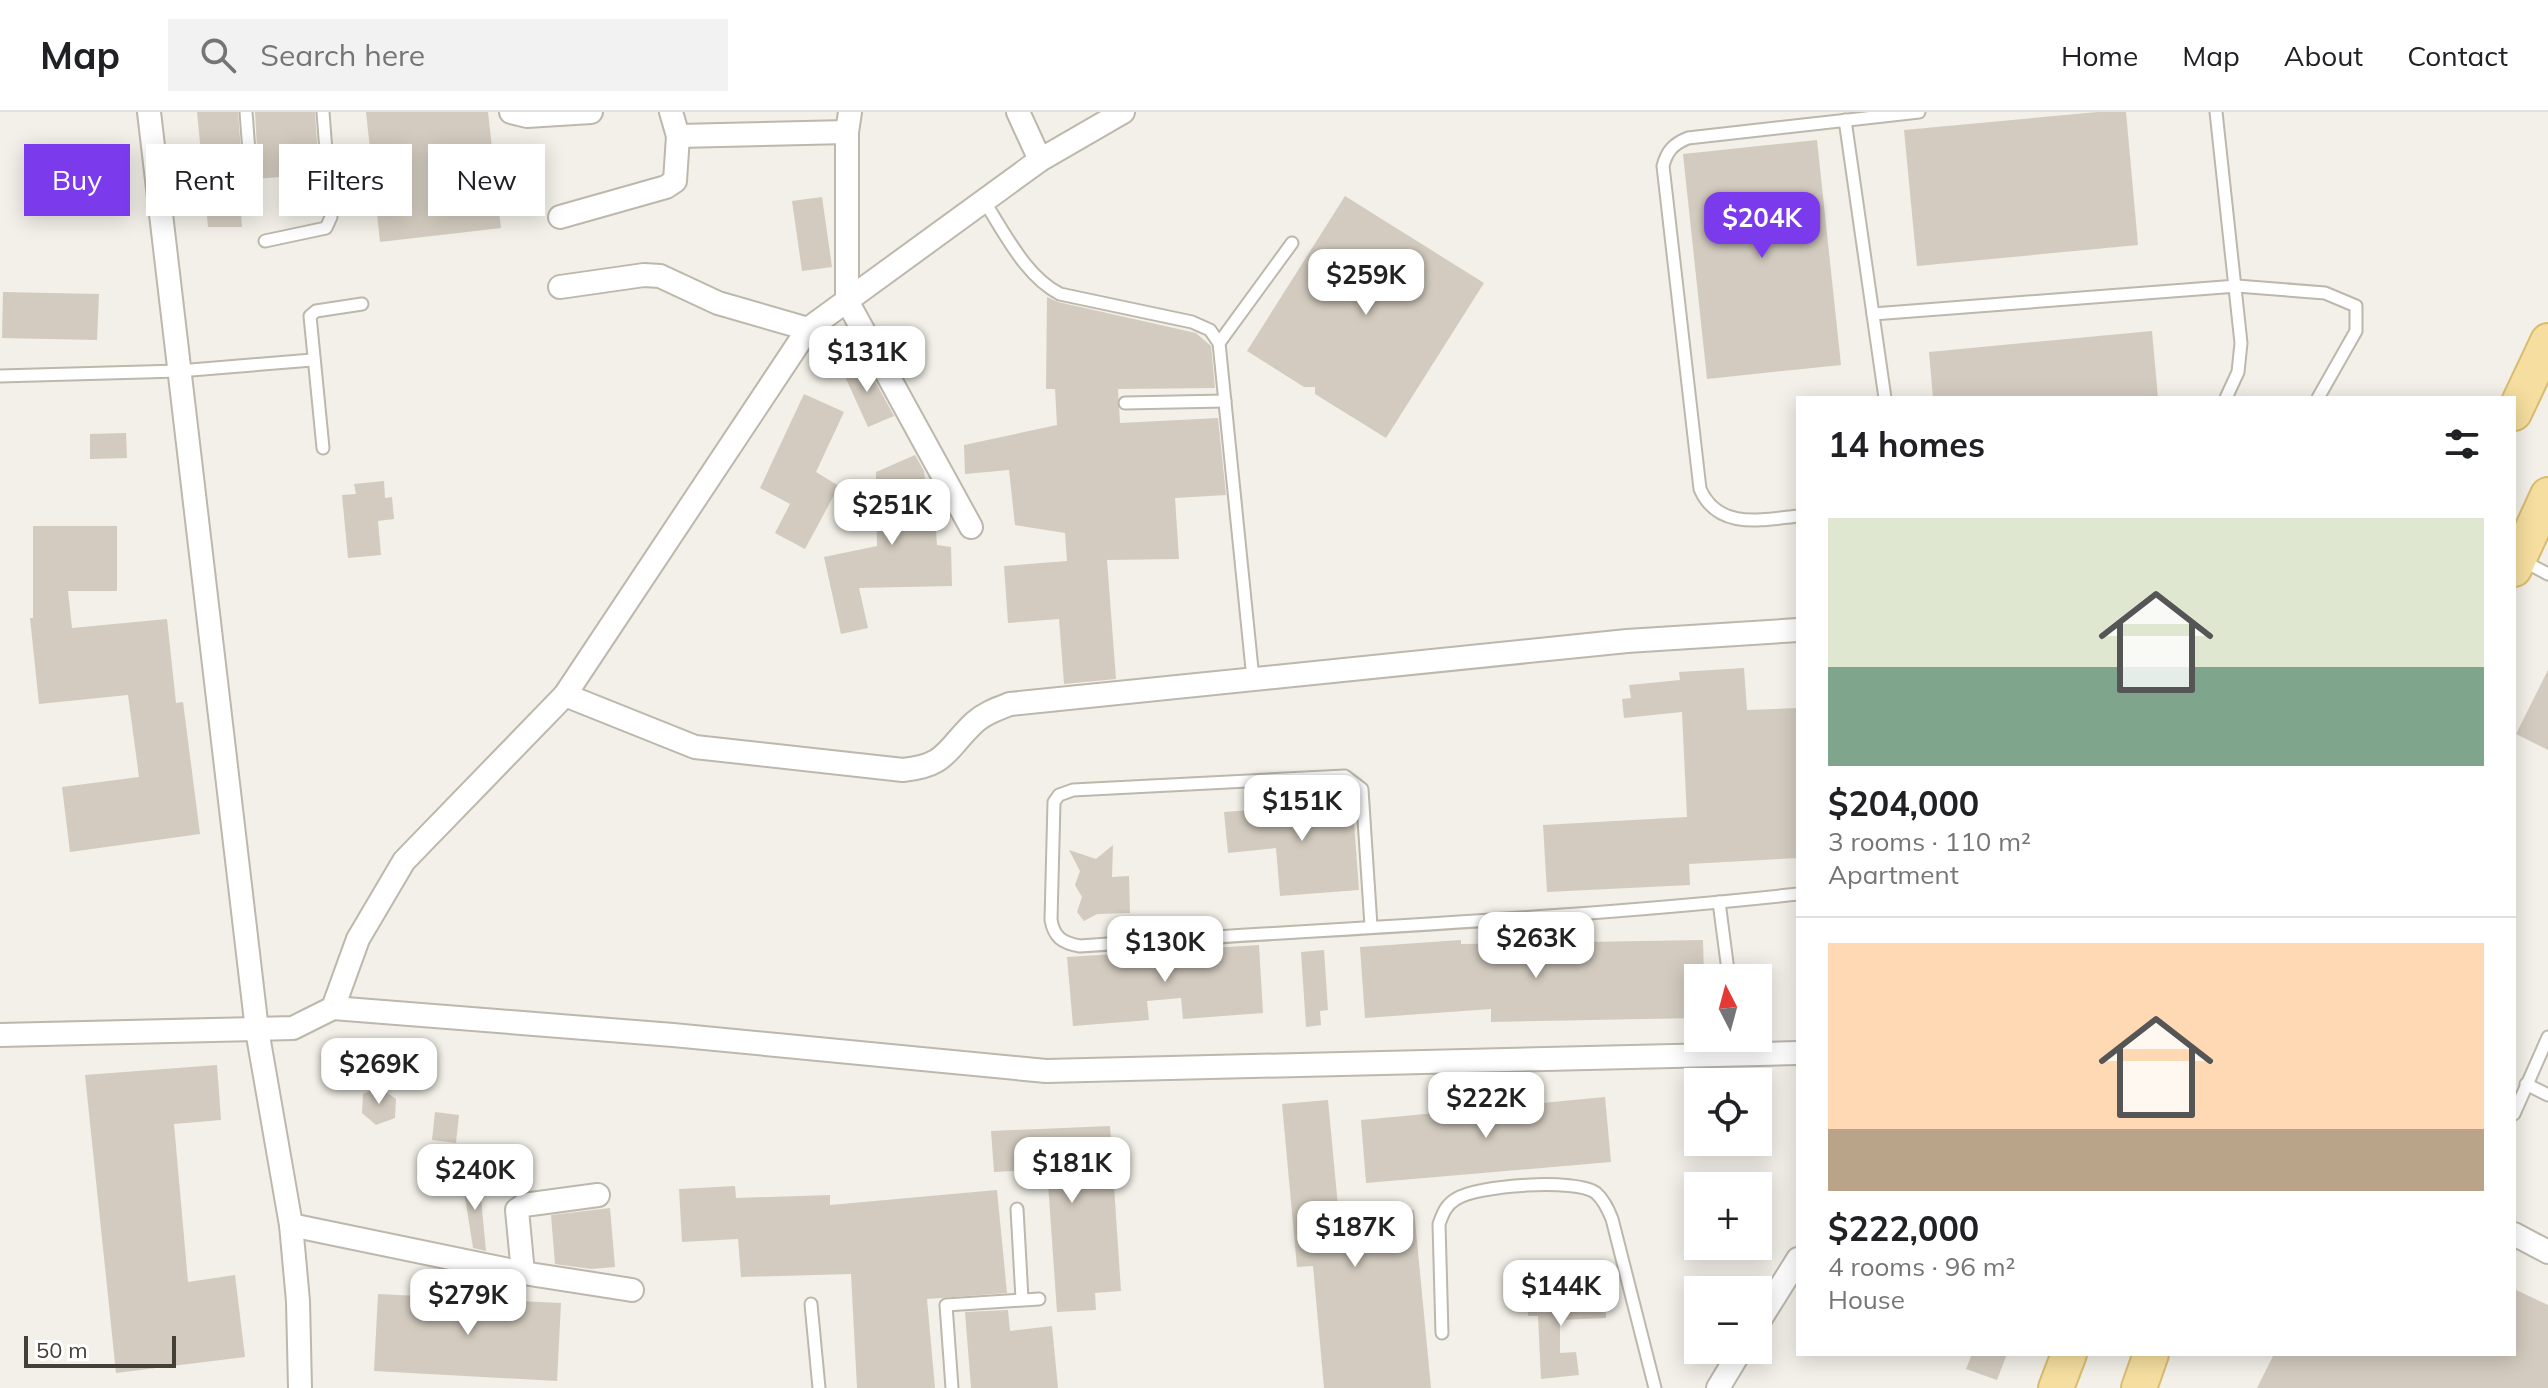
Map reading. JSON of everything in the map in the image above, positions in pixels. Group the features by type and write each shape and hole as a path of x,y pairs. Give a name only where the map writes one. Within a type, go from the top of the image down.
{"main road":[{"path":"2516,409 2548,341"},
{"path":"2527,567 2548,495"},
{"path":"2056,1388 2068,1356"},
{"path":"2139,1388 2150,1356"}],"street":[{"path":"149,112 257,1030 291,1225 298,1301 300,1388"},
{"path":"511,112 527,116 591,112"},
{"path":"560,217 666,187 675,181 678,136 671,112"},
{"path":"1018,112 1040,160"},
{"path":"333,1008 358,939 404,861 565,695 808,329 1040,160 1123,112"},
{"path":"678,136 848,122 847,301 971,527"},
{"path":"560,287 644,275 660,276 718,303 808,329"},
{"path":"565,695 695,747 903,770 926,768 944,759 975,722 1010,704 1627,641 1796,630"},
{"path":"0,1035 293,1028 333,1008 673,1035 1046,1071 1796,1053"},
{"path":"523,1273 517,1210 524,1205 598,1195"},
{"path":"291,1225 523,1273 632,1290"},
{"path":"2516,1235 2548,1252"},
{"path":"1772,1301 1796,1262"},
{"path":"1717,1388 1732,1364"}],"lane":[{"path":"246,112 248,144"},
{"path":"265,241 313,233 326,228 331,217 323,112"},
{"path":"1796,516 1737,519 1719,513 1706,502 1700,489 1663,166 1675,143 1688,138 1919,112"},
{"path":"2216,112 2237,286 2238,372 2227,396"},
{"path":"1845,120 1885,396"},
{"path":"984,201 1033,273 1046,286 1060,294 1192,322 1210,330 1219,343 1253,679"},
{"path":"1219,343 1292,243"},
{"path":"1873,314 2237,286 2325,293 2356,306 2356,331 2319,396"},
{"path":"323,448 310,316 316,311 362,304"},
{"path":"0,376 179,371 312,360"},
{"path":"1125,403 1225,401"},
{"path":"1371,926 1362,789 1354,780 1329,775 1073,790 1059,795 1054,802 1051,920 1054,933 1065,943 1080,946 1371,926 1719,902 1796,894"},
{"path":"1719,902 1727,964"},
{"path":"2516,1109 2548,1037"},
{"path":"2526,1084 2548,1095"},
{"path":"1442,1333 1439,1224 1445,1208 1477,1189 1579,1185 1595,1192 1606,1203 1612,1219 1655,1388"},
{"path":"1017,1209 1022,1299"},
{"path":"952,1388 946,1305 1039,1299"},
{"path":"811,1304 819,1388"}],"building":[{"path":"197,112 238,112 240,144 200,144"},
{"path":"255,112 315,112 317,144 279,144 279,177 263,178 263,144 257,144"},
{"path":"366,112 488,112 492,144 428,144 428,216 500,216 501,228 380,242 377,216 412,216 412,144 369,144"},
{"path":"2126,112 2138,245 1917,266 1904,130"},
{"path":"1817,140 1841,365 1707,379 1683,154"},
{"path":"1345,196 1484,283 1386,438 1315,394 1315,387 1304,387 1247,351"},
{"path":"822,197 832,267 802,271 792,201"},
{"path":"207,216 241,216 242,227 208,227"},
{"path":"3,292 99,294 97,340 2,338"},
{"path":"1047,297 1196,333 1211,346 1215,388 1118,389 1120,423 1218,418 1226,495 1175,498 1179,559 1107,560 1116,679 1064,684 1059,619 1008,623 1004,566 1067,561 1065,533 1015,525 1009,470 965,474 964,445 1057,425 1055,389 1046,389"},
{"path":"2152,331 2158,396 1933,396 1929,352"},
{"path":"864,361 894,416 868,427 842,370"},
{"path":"804,394 844,412 816,472 839,486 805,549 775,533 790,504 760,488"},
{"path":"126,433 127,458 90,459 90,434"},
{"path":"915,455 924,471 930,514 935,516 937,545 951,547 952,586 859,588 868,628 841,634 824,557 877,546 876,472"},
{"path":"384,481 385,498 392,497 394,519 378,521 381,555 348,558 342,495 356,494 354,484"},
{"path":"33,526 117,526 117,591 68,591 72,628 167,619 176,703 183,702 200,834 70,852 62,787 139,777 128,695 39,704 30,618 33,618"},
{"path":"1744,668 1747,710 1796,708 1796,858 1689,864 1690,885 1547,892 1543,825 1687,817 1682,712 1624,718 1622,699 1631,698 1629,685 1680,680 1679,672"},
{"path":"2548,670 2548,750 2516,734"},
{"path":"1352,796 1359,890 1280,896 1276,848 1228,853 1224,812 1278,808 1278,800"},
{"path":"1113,845 1112,877 1129,876 1130,913 1097,914 1084,921 1077,912 1082,897 1075,885 1080,871 1069,850 1096,859"},
{"path":"1461,940 1461,944 1703,940 1704,964 1684,964 1684,1018 1491,1022 1491,1009 1365,1018 1360,947"},
{"path":"1259,945 1263,1013 1183,1019 1181,998 1147,1001 1149,1020 1073,1026 1067,957"},
{"path":"1324,950 1328,1010 1320,1011 1321,1025 1306,1027 1301,952"},
{"path":"217,1065 221,1120 174,1124 188,1282 235,1275 245,1357 116,1373 85,1075"},
{"path":"379,1087 396,1099 395,1118 376,1125 362,1113 363,1094"},
{"path":"1605,1097 1611,1162 1366,1183 1361,1120"},
{"path":"1328,1100 1339,1217 1414,1210 1431,1388 1324,1388 1313,1266 1297,1267 1282,1104"},
{"path":"435,1112 459,1115 456,1143 432,1140"},
{"path":"1110,1126 1121,1291 1095,1293 1096,1310 1057,1312 1047,1169 994,1172 991,1131"},
{"path":"462,1178 479,1178 486,1251 473,1248"},
{"path":"735,1186 736,1198 830,1195 830,1205 997,1190 1007,1293 927,1299 935,1388 857,1388 851,1274 741,1277 738,1239 682,1242 679,1189"},
{"path":"610,1208 615,1267 591,1269 555,1264 551,1215"},
{"path":"2516,1290 2548,1305 2548,1388 2257,1388 2273,1356 2516,1356"},
{"path":"378,1294 561,1303 557,1381 374,1371"},
{"path":"1605,1294 1606,1318 1560,1320 1560,1353 1576,1352 1579,1375 1541,1379 1538,1316 1528,1316 1527,1296"},
{"path":"1008,1310 1010,1331 1052,1326 1058,1388 971,1388 965,1312"},
{"path":"1971,1356 2006,1356 1997,1380 1966,1369"}]}
